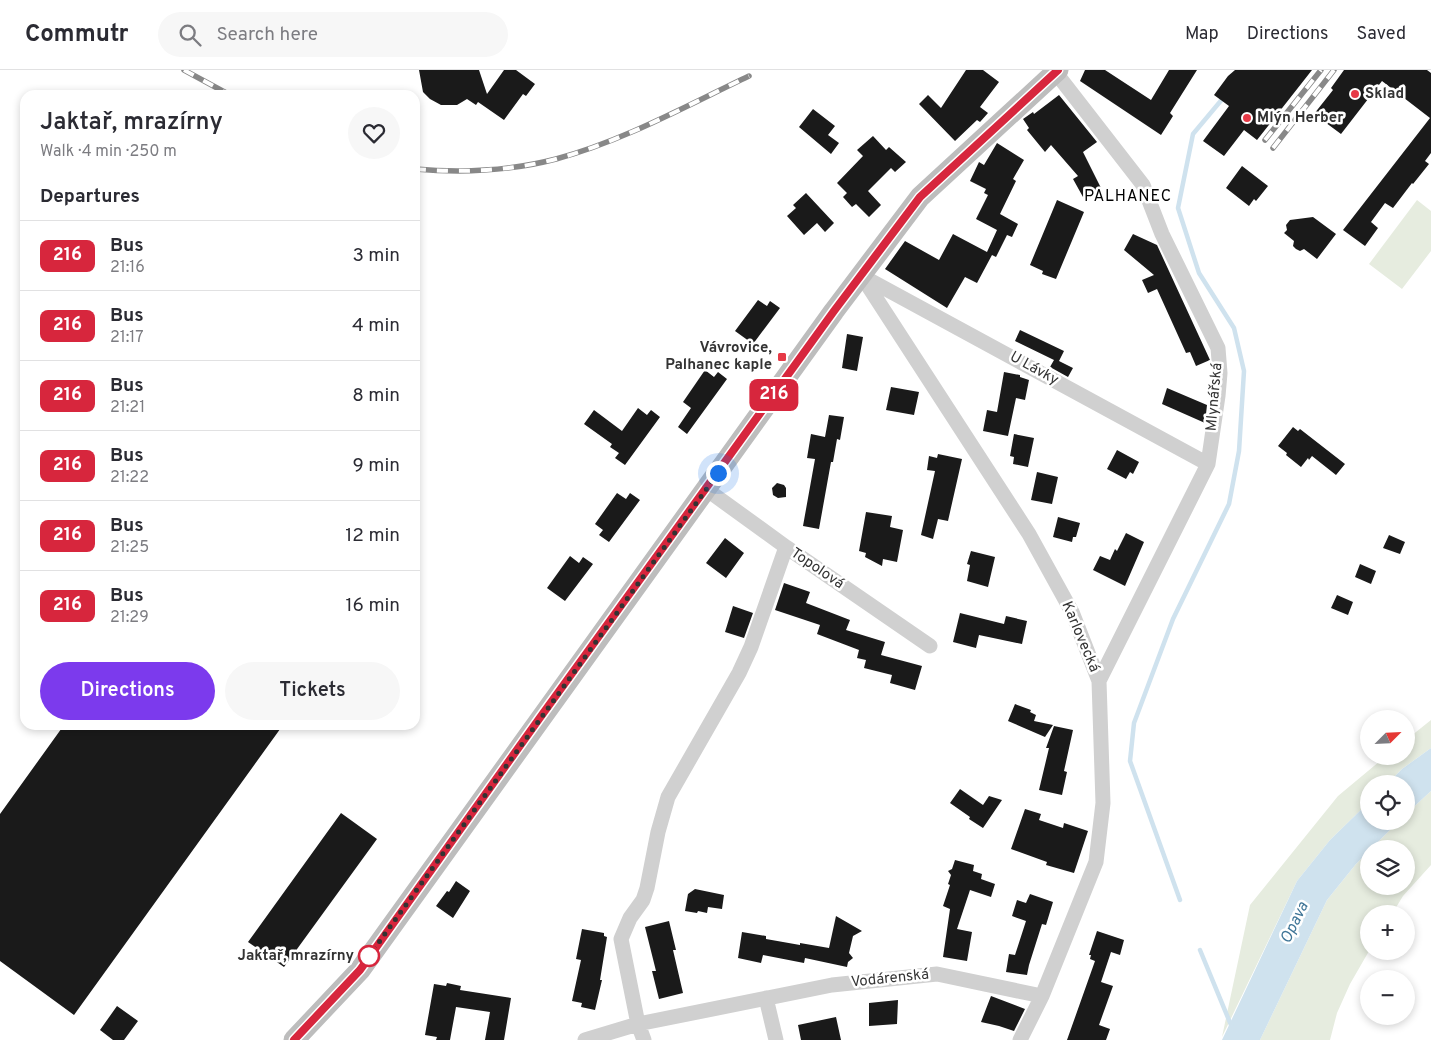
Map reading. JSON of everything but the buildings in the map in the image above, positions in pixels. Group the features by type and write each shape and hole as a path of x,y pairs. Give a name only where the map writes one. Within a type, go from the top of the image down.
{"street":[{"path":"294,1040 360,970 539,719 861,275 920,197 1057,71"},
{"name":"Mlynářská","path":"1057,71 1143,185 1162,234 1218,348 1220,373 1208,464 1099,681"},
{"name":"U Lávky","path":"861,275 1208,464"},
{"name":"Karlovecká","path":"861,275 1029,534 1072,612 1099,681 1103,803 1096,862 1042,996 1020,1040"},
{"name":"Topolová","path":"706,489 786,547 930,646"},
{"path":"644,1040 638,1024 621,938 630,918 643,900 647,888 658,832 668,797 751,647 786,547"},
{"name":"Vodárenská","path":"585,1040 638,1024 832,985 937,974 1042,996"},
{"path":"766,998 776,1040"}],"shaded area":[{"path":"1417,200 1431,211 1431,251 1402,289 1369,264"},
{"path":"1431,720 1431,748 1415,760 1415,733"},
{"path":"1375,765 1408,765 1396,775 1363,775"},
{"path":"1360,778 1360,811 1330,840 1297,881 1222,1037 1250,905 1338,796"},
{"path":"1431,791 1431,865 1415,883 1415,840 1380,840 1390,830 1415,830 1415,806"},
{"path":"1360,860 1360,895 1404,895 1398,905 1360,905 1360,960 1364,960 1337,1013 1330,1040 1260,1040 1327,900"}],"water":[{"path":"1431,748 1431,791 1415,806 1415,775 1396,775 1408,765 1415,765 1415,760"},
{"name":"Opava","path":"1360,811 1360,830 1390,830 1380,840 1360,840 1360,860 1327,900 1260,1040 1222,1040 1297,881 1330,840"}],"waterway":[{"path":"1180,900 1130,761 1134,723 1173,619 1229,504 1239,451 1244,371 1234,328 1199,273 1178,208 1193,134 1224,97"},
{"path":"1200,950 1231,1025"}],"railway":[{"path":"184,70 221,90"},
{"path":"1265,140 1321,70"},
{"path":"1273,148 1334,70"},
{"path":"420,169 486,170 556,159 630,133 749,76"}],"bus line":[{"name":"216","path":"294,1040 360,970 834,311 920,197 1058,70"}],"place":[{"name":"Sklad","path":"1355,94"},
{"name":"Mlýn Herber","path":"1247,118"},
{"name":"Vávrovice, Palhanec kaple","path":"782,357"},
{"name":"Jaktař, mrazírny","path":"369,956"}],"district":[{"name":"PALHANEC","path":"1128,197"}],"route":[{"path":"369,956 718,473"}]}
